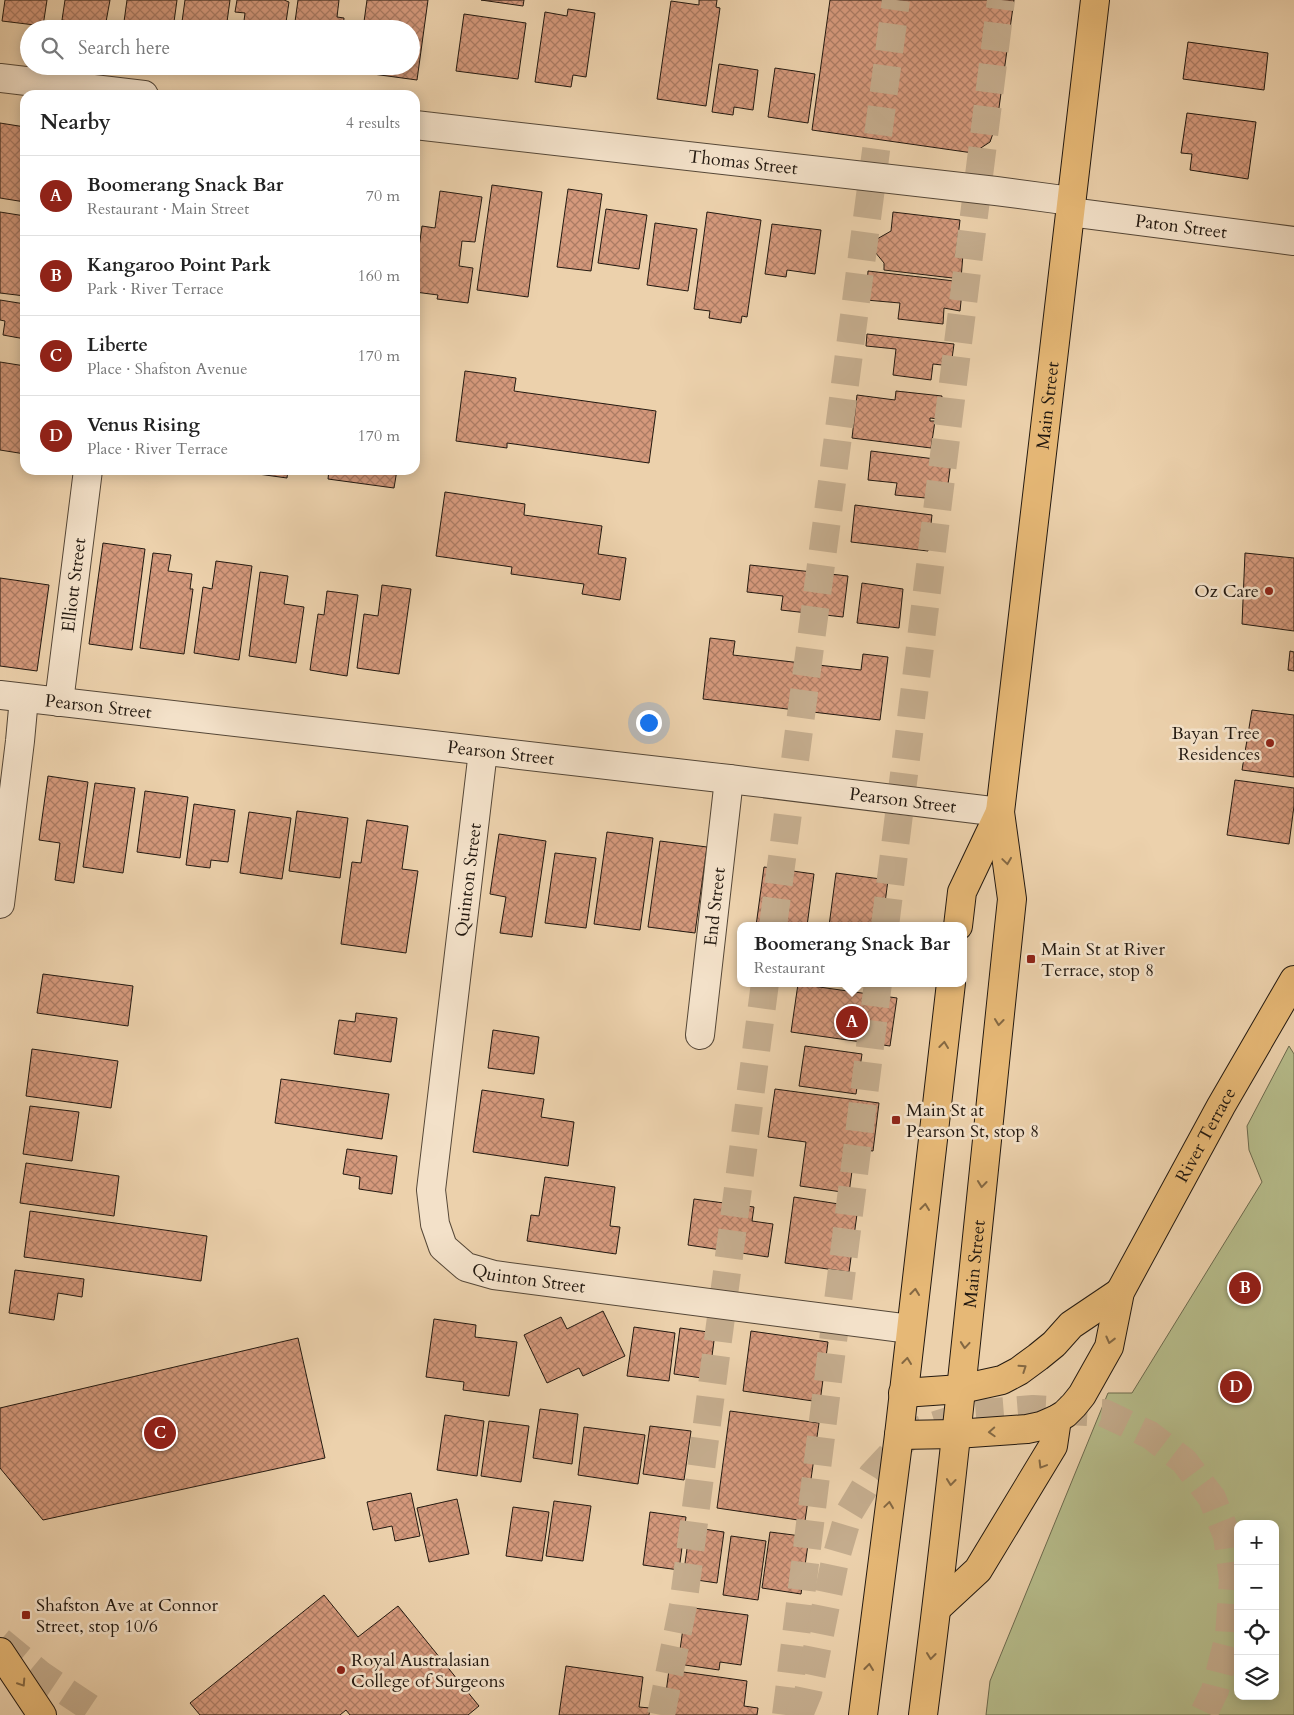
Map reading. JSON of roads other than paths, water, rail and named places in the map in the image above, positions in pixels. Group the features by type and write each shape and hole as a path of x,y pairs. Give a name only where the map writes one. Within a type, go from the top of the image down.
{"main road":[{"name":"Main Street","path":"923,1715 937,1608 961,1389 1012,899 1000,812 1095,0"},
{"name":"Main Street","path":"958,922 962,892 1000,812"},
{"name":"River Terrace","path":"898,1435 1027,1430 1041,1426 1065,1414 1082,1395 1109,1347 1120,1292 1221,1106 1294,980"},
{"path":"863,1715 951,987"},
{"name":"River Terrace","path":"903,1393 961,1389 1002,1380 1019,1371 1054,1344 1071,1325 1120,1292"},
{"path":"937,1608 978,1570 1053,1446 1056,1419"},
{"path":"0,1652 42,1715"}],"street":[{"path":"0,78 96,90"},
{"name":"Thomas Street","path":"420,126 1004,192 1071,206"},
{"name":"Paton Street","path":"1071,206 1294,241"},
{"name":"Elliott Street","path":"59,702 87,475"},
{"path":"0,904 20,741 12,697"},
{"name":"Pearson Street","path":"12,697 1000,812"},
{"name":"Quinton Street","path":"483,751 431,1190 435,1224 443,1247 466,1267 494,1275 910,1329"},
{"name":"End Street","path":"700,1035 729,779"}],"tunnel":[{"path":"774,922 896,0"},
{"path":"886,922 1001,0"},
{"path":"661,1715 683,1606 764,987"},
{"path":"786,1715 877,987"},
{"path":"799,1715 808,1693 835,1561 849,1513 872,1475 911,1433 970,1414 1033,1409 1104,1413 1150,1435 1184,1461 1212,1498 1227,1536 1233,1579 1229,1636 1215,1690 1203,1715"},
{"path":"0,1641 41,1675 101,1715"}],"place":[{"name":"Oz Care","path":"1269,591"},
{"name":"Bayan Tree Residences","path":"1270,743"},
{"name":"Main St at River Terrace, stop 8","path":"1031,959"},
{"name":"Boomerang Snack Bar","path":"852,1022"},
{"name":"Main St at Pearson St, stop 8","path":"896,1120"},
{"name":"Kangaroo Point Park","path":"1245,1288"},
{"name":"Venus Rising","path":"1236,1387"},
{"name":"Liberte","path":"160,1433"},
{"name":"Shafston Ave at Connor Street, stop 10/6","path":"26,1615"},
{"name":"Royal Australasian College of Surgeons","path":"341,1670"}]}
